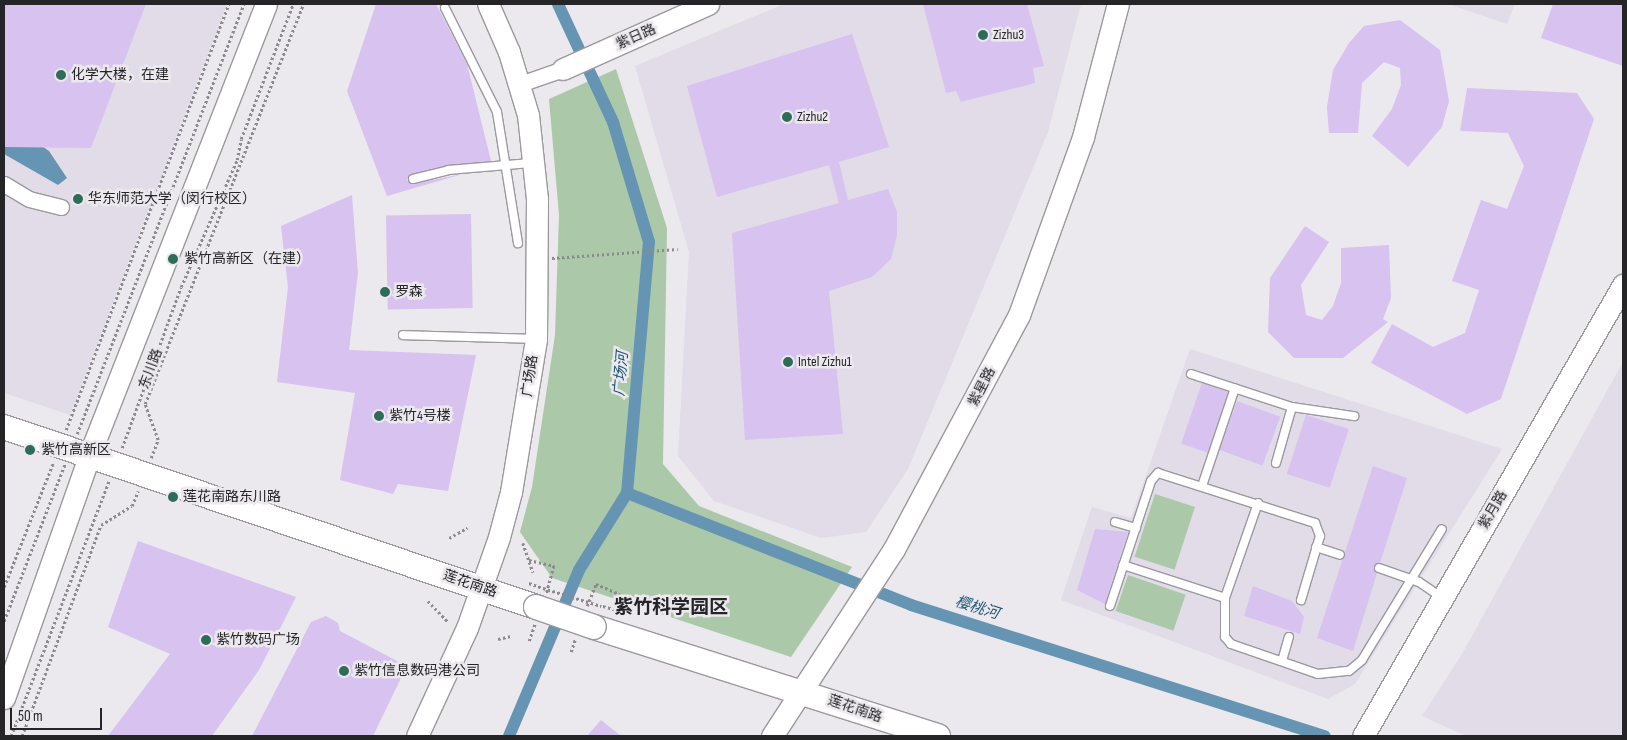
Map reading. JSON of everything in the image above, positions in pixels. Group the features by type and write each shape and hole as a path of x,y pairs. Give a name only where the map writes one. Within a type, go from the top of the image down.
{"main road":[{"name":"莲花南路","path":"4,427 482,587 540,597 801,690 938,736"}],"street":[{"name":"东川路","path":"4,698 73,450 266,4"},
{"name":"广场路","path":"417,736 482,587 511,492 536,339 539,259 533,163 520,84 488,4"},
{"name":"紫日路","path":"563,70 708,4"},
{"name":"紫星路","path":"772,736 894,549 1019,315 1083,137 1118,4"},
{"path":"520,84 563,70"},
{"path":"4,184 29,199 61,207"},
{"name":"紫月路","path":"1364,736 1376,712 1623,285"}],"lane":[{"path":"445,8 497,112 518,243"},
{"path":"413,179 506,165 533,163"},
{"path":"403,335 536,339"},
{"path":"1191,374 1292,407 1354,416"},
{"path":"1202,486 1235,388"},
{"path":"1276,463 1292,407"},
{"path":"1110,606 1136,528 1158,473 1308,518 1319,529 1316,547 1301,600"},
{"path":"1258,503 1225,598 1225,637 1232,644 1318,674 1349,671 1375,643 1442,529"},
{"path":"1115,522 1136,528"},
{"path":"1316,547 1340,555"},
{"path":"1123,565 1225,598"},
{"path":"1379,568 1413,580 1442,598"},
{"path":"1282,661 1288,638"}],"path":[{"path":"4,588 73,450 229,4"},
{"path":"4,620 73,450 244,4"},
{"name":"东川路","path":"11,736 116,465 181,287 237,160 240,139 293,4"},
{"path":"22,736 101,525 132,506 145,475 158,440 145,404 303,4"},
{"path":"539,259 678,248"},
{"path":"449,538 467,528"},
{"path":"522,543 533,572"},
{"path":"529,560 554,566 552,578"},
{"path":"529,583 540,597 598,617 615,610 620,594 596,584 591,592"},
{"path":"428,601 448,622"},
{"path":"498,640 511,636"}],"shaded area":[{"name":"华东师范大学（闵行校区）","path":"4,4 227,4 70,415 4,393"},
{"path":"784,4 1081,4 1048,132 908,469 866,532 821,538 714,501 678,456 689,252 635,66"},
{"path":"1448,4 1515,4 1507,24"},
{"path":"1190,349 1502,449 1355,684 1328,699 1061,600 1092,507 1131,518"},
{"path":"1623,362 1623,736 1466,736 1422,716 1462,654"}],"green space":[{"path":"616,69 667,228 663,464 699,506 852,567 791,657 552,578 520,532 532,487 555,335 559,215 549,99"},
{"path":"1155,494 1195,507 1175,570 1135,557"},
{"path":"1128,575 1186,595 1173,631 1116,611"}],"water":[{"path":"4,119 49,151 67,178 58,185 4,154"}],"building":[{"name":"化学大楼，在建","path":"4,4 146,4 91,148 4,147"},
{"path":"376,4 436,4 467,64 491,161 412,174 407,180 412,184 463,174 387,196 347,91"},
{"name":"Zizhu3","path":"923,4 1027,4 1044,66 1033,68 1035,83 961,102 956,91 946,93"},
{"path":"1553,4 1623,4 1623,66 1541,38"},
{"path":"1400,20 1440,50 1449,101 1442,127 1408,167 1372,136 1392,109 1401,85 1400,68 1384,62 1362,83 1358,133 1329,133 1327,107 1333,70 1349,43 1364,26"},
{"path":"852,34 889,147 839,162 848,200 888,189 897,212 897,235 891,259 872,277 829,291 843,434 745,440 732,233 839,203 829,165 717,197 687,86"},
{"path":"1467,88 1577,93 1594,119 1501,399 1467,414 1371,363 1392,324 1433,347 1465,333 1479,290 1452,281 1481,200 1507,209 1524,166 1508,133 1460,131"},
{"path":"352,195 358,273 349,350 476,355 448,491 398,484 393,494 340,480 355,393 277,382 288,287 281,226"},
{"path":"471,214 473,308 388,309 386,215"},
{"path":"1305,226 1329,242 1301,285 1306,315 1322,320 1333,306 1341,283 1341,248 1389,245 1391,298 1383,319 1388,322 1343,358 1294,358 1268,332 1270,278"},
{"path":"1202,383 1228,392 1208,453 1181,444"},
{"path":"1237,401 1280,417 1262,466 1219,450"},
{"path":"1306,415 1349,429 1330,488 1287,474"},
{"path":"1373,466 1407,478 1380,563 1374,567 1377,573 1353,651 1317,638"},
{"path":"1095,529 1128,532 1105,604 1077,590"},
{"name":"紫竹数码广场","path":"138,541 296,597 259,670 212,736 108,736 170,654 108,627"},
{"path":"1253,586 1292,601 1304,617 1300,634 1244,616"},
{"name":"紫竹信息数码港公司","path":"326,616 338,623 340,631 403,664 401,678 373,736 252,736 311,622"},
{"path":"601,720 621,736 587,736"}],"waterway":[{"name":"广场河","path":"509,736 579,570 627,493 649,242 613,122 558,4"},
{"name":"樱桃河","path":"627,493 911,605 1325,736"}],"place":[{"name":"Zizhu3","path":"983,35"},
{"name":"化学大楼，在建","path":"61,75"},
{"name":"Zizhu2","path":"787,117"},
{"name":"华东师范大学（闵行校区）","path":"78,199"},
{"name":"紫竹高新区（在建）","path":"173,259"},
{"name":"罗森","path":"385,292"},
{"name":"Intel Zizhu1","path":"788,362"},
{"name":"紫竹4号楼","path":"379,416"},
{"name":"紫竹高新区","path":"30,450"},
{"name":"莲花南路东川路","path":"173,497"},
{"name":"紫竹数码广场","path":"206,640"},
{"name":"紫竹信息数码港公司","path":"344,671"}],"district":[{"name":"紫竹科学园区","path":"671,608"}]}
